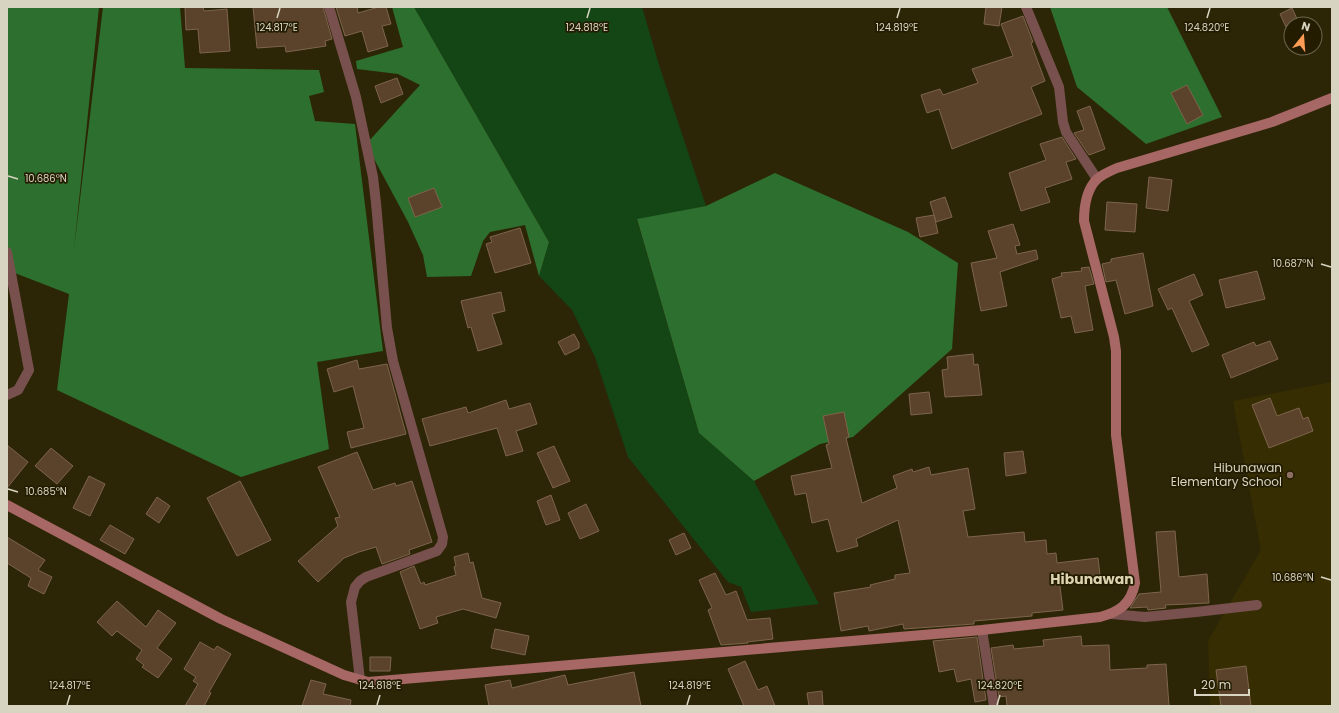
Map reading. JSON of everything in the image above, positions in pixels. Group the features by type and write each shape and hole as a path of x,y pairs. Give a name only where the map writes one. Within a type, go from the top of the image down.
{"street":[{"path":"330,7 356,97 372,177 376,203 387,328 393,361 443,537 442,544 437,551 366,576 355,587 351,602 360,680"},
{"path":"1026,7 1059,87 1062,122 1066,132 1097,179"},
{"path":"1112,614 1130,599 1135,583 1116,435 1116,351 1114,337 1084,220 1087,198 1091,188 1097,179 1117,168 1272,122 1332,98"},
{"path":"7,252 29,370 18,390 7,395"},
{"path":"7,505 221,619 344,675 368,682 982,630 1100,617 1112,614 1145,617 1256,605"},
{"path":"982,630 994,706"}],"shaded area":[{"name":"Hibunawan Elementary School","path":"1332,382 1332,706 1210,706 1208,641 1261,550 1233,401"}],"green space":[{"path":"7,7 99,7 74,249 103,7 180,7 185,68 319,70 324,92 309,96 315,121 355,124 383,351 317,362 329,449 241,477 57,390 69,294 7,270"},
{"path":"392,7 414,7 549,242 539,276 525,225 490,232 483,241 471,276 427,277 423,255 408,222 372,155 368,142 420,85 398,74 357,69 356,61 403,47"},
{"path":"414,7 642,7 659,65 706,206 637,220 699,433 754,481 819,604 751,612 741,587 728,582 628,457 595,357 572,310 539,276 549,242"},
{"path":"1050,7 1167,7 1222,117 1146,144 1077,87"},
{"path":"775,173 908,232 958,263 952,349 853,437 820,444 754,481 699,433 637,219 706,206"}],"building":[{"path":"185,7 203,7 204,11 227,9 230,51 200,53 198,29 186,30"},
{"path":"253,7 323,7 332,39 325,41 326,46 286,52 285,46 257,48"},
{"path":"336,7 357,7 358,13 379,7 386,7 391,24 382,26 388,46 368,52 362,31 345,36"},
{"path":"986,7 1002,7 999,26 984,24"},
{"path":"1292,8 1296,16 1283,16 1283,20 1280,14"},
{"path":"1023,16 1045,81 1031,87 1042,114 952,149 939,109 927,113 921,95 940,89 943,95 978,83 972,69 1013,56 1001,24"},
{"path":"397,78 403,94 381,103 375,86"},
{"path":"1187,85 1203,115 1187,124 1171,93"},
{"path":"1090,106 1105,149 1089,155 1074,133 1084,130 1077,111"},
{"path":"1062,137 1076,159 1066,162 1072,179 1045,188 1050,202 1021,211 1009,173 1046,160 1040,144"},
{"path":"1149,177 1172,180 1168,211 1146,208"},
{"path":"434,188 442,207 415,217 408,198"},
{"path":"945,197 952,217 936,222 930,202"},
{"path":"1107,202 1137,204 1135,232 1105,230"},
{"path":"934,215 938,233 920,237 916,218"},
{"path":"1013,224 1020,245 1015,246 1017,254 1036,250 1038,259 1000,272 1007,306 981,311 971,263 997,258 988,231"},
{"path":"520,228 531,263 495,273 486,244 492,242 490,237"},
{"path":"1143,253 1153,306 1125,314 1116,280 1106,282 1102,264 1111,262 1111,259"},
{"path":"1089,267 1094,284 1085,286 1093,330 1075,333 1071,316 1061,318 1052,279 1062,276 1061,273 1082,271 1081,268"},
{"path":"1257,271 1265,299 1226,308 1219,280"},
{"path":"1194,274 1203,295 1189,301 1209,345 1192,352 1172,308 1168,310 1158,289"},
{"path":"501,292 505,311 492,314 502,344 478,351 471,327 468,328 461,301"},
{"path":"574,334 579,343 579,348 565,355 558,342"},
{"path":"1270,341 1278,359 1231,378 1222,355 1254,342 1256,346"},
{"path":"973,354 974,365 978,364 982,395 945,397 942,370 948,369 947,357"},
{"path":"357,360 359,369 387,364 406,434 351,448 347,432 364,428 353,386 334,392 327,369"},
{"path":"929,392 932,413 911,415 909,394"},
{"path":"1270,398 1277,416 1299,408 1303,419 1308,417 1313,431 1269,448 1252,405"},
{"path":"506,400 509,409 530,403 537,424 516,431 523,451 506,456 497,428 430,446 422,419 466,407 468,413"},
{"path":"844,412 849,437 846,438 862,503 897,488 893,476 912,469 913,472 929,467 931,475 968,468 975,509 963,511 968,537 1024,532 1025,542 1046,540 1047,554 1056,553 1057,563 1098,558 1100,575 1059,579 1063,610 1032,613 1032,616 974,621 974,624 904,629 903,624 869,631 868,626 841,631 834,593 871,587 870,585 895,579 895,575 910,573 898,520 856,539 858,546 837,552 828,519 812,523 806,493 795,495 791,476 832,468 826,445 829,444 823,416"},
{"path":"7,445 28,462 7,488"},
{"path":"554,446 570,481 553,488 537,453"},
{"path":"51,448 73,466 57,484 35,466"},
{"path":"1023,451 1026,473 1006,476 1004,453"},
{"path":"357,452 373,490 395,483 396,486 412,481 432,542 409,550 410,554 382,564 376,547 359,552 344,558 318,582 298,561 338,526 335,518 340,517 318,467"},
{"path":"89,476 105,484 90,516 73,508"},
{"path":"240,481 271,540 237,556 207,498"},
{"path":"551,495 560,520 546,525 537,501"},
{"path":"157,497 170,506 159,523 146,514"},
{"path":"586,504 599,531 580,539 568,513"},
{"path":"110,525 134,539 125,554 100,540"},
{"path":"1175,531 1179,577 1207,574 1209,603 1165,605 1166,608 1148,610 1147,607 1130,608 1139,594 1161,592 1156,532"},
{"path":"684,533 691,548 676,555 669,540"},
{"path":"7,537 45,560 38,570 52,577 44,594 28,586 31,578 7,563"},
{"path":"468,553 470,563 473,562 482,598 501,603 496,618 463,609 436,617 438,623 420,629 400,572 414,566 421,584 424,582 425,585 456,575 454,557"},
{"path":"715,573 726,595 736,591 747,620 770,618 773,639 721,645 708,610 712,608 699,580"},
{"path":"117,601 146,627 158,610 176,623 157,648 172,659 158,678 142,667 144,665 136,659 142,650 117,631 112,636 97,622"},
{"path":"495,629 529,636 525,655 491,648"},
{"path":"1081,636 1082,646 1109,645 1110,670 1147,668 1147,665 1166,664 1169,706 1007,706 1006,696 999,697 991,648 1013,645 1014,649 1044,646 1043,640"},
{"path":"977,637 986,700 975,702 971,679 957,682 954,669 939,672 933,641"},
{"path":"200,642 214,650 217,646 231,654 209,692 211,693 204,706 185,706 198,684 193,681 196,677 184,669"},
{"path":"370,657 391,657 390,671 370,671"},
{"path":"745,661 758,690 767,686 775,706 744,706 728,669"},
{"path":"1246,666 1251,706 1221,706 1216,670"},
{"path":"634,672 641,706 489,706 485,685 510,680 512,688 565,675 568,685"},
{"path":"311,680 326,684 323,694 351,700 350,706 302,706"},
{"path":"822,691 823,706 809,706 807,693"}],"place":[{"name":"Hibunawan Elementary School","path":"1290,475"}],"district":[{"name":"Hibunawan","path":"1092,579"}]}
